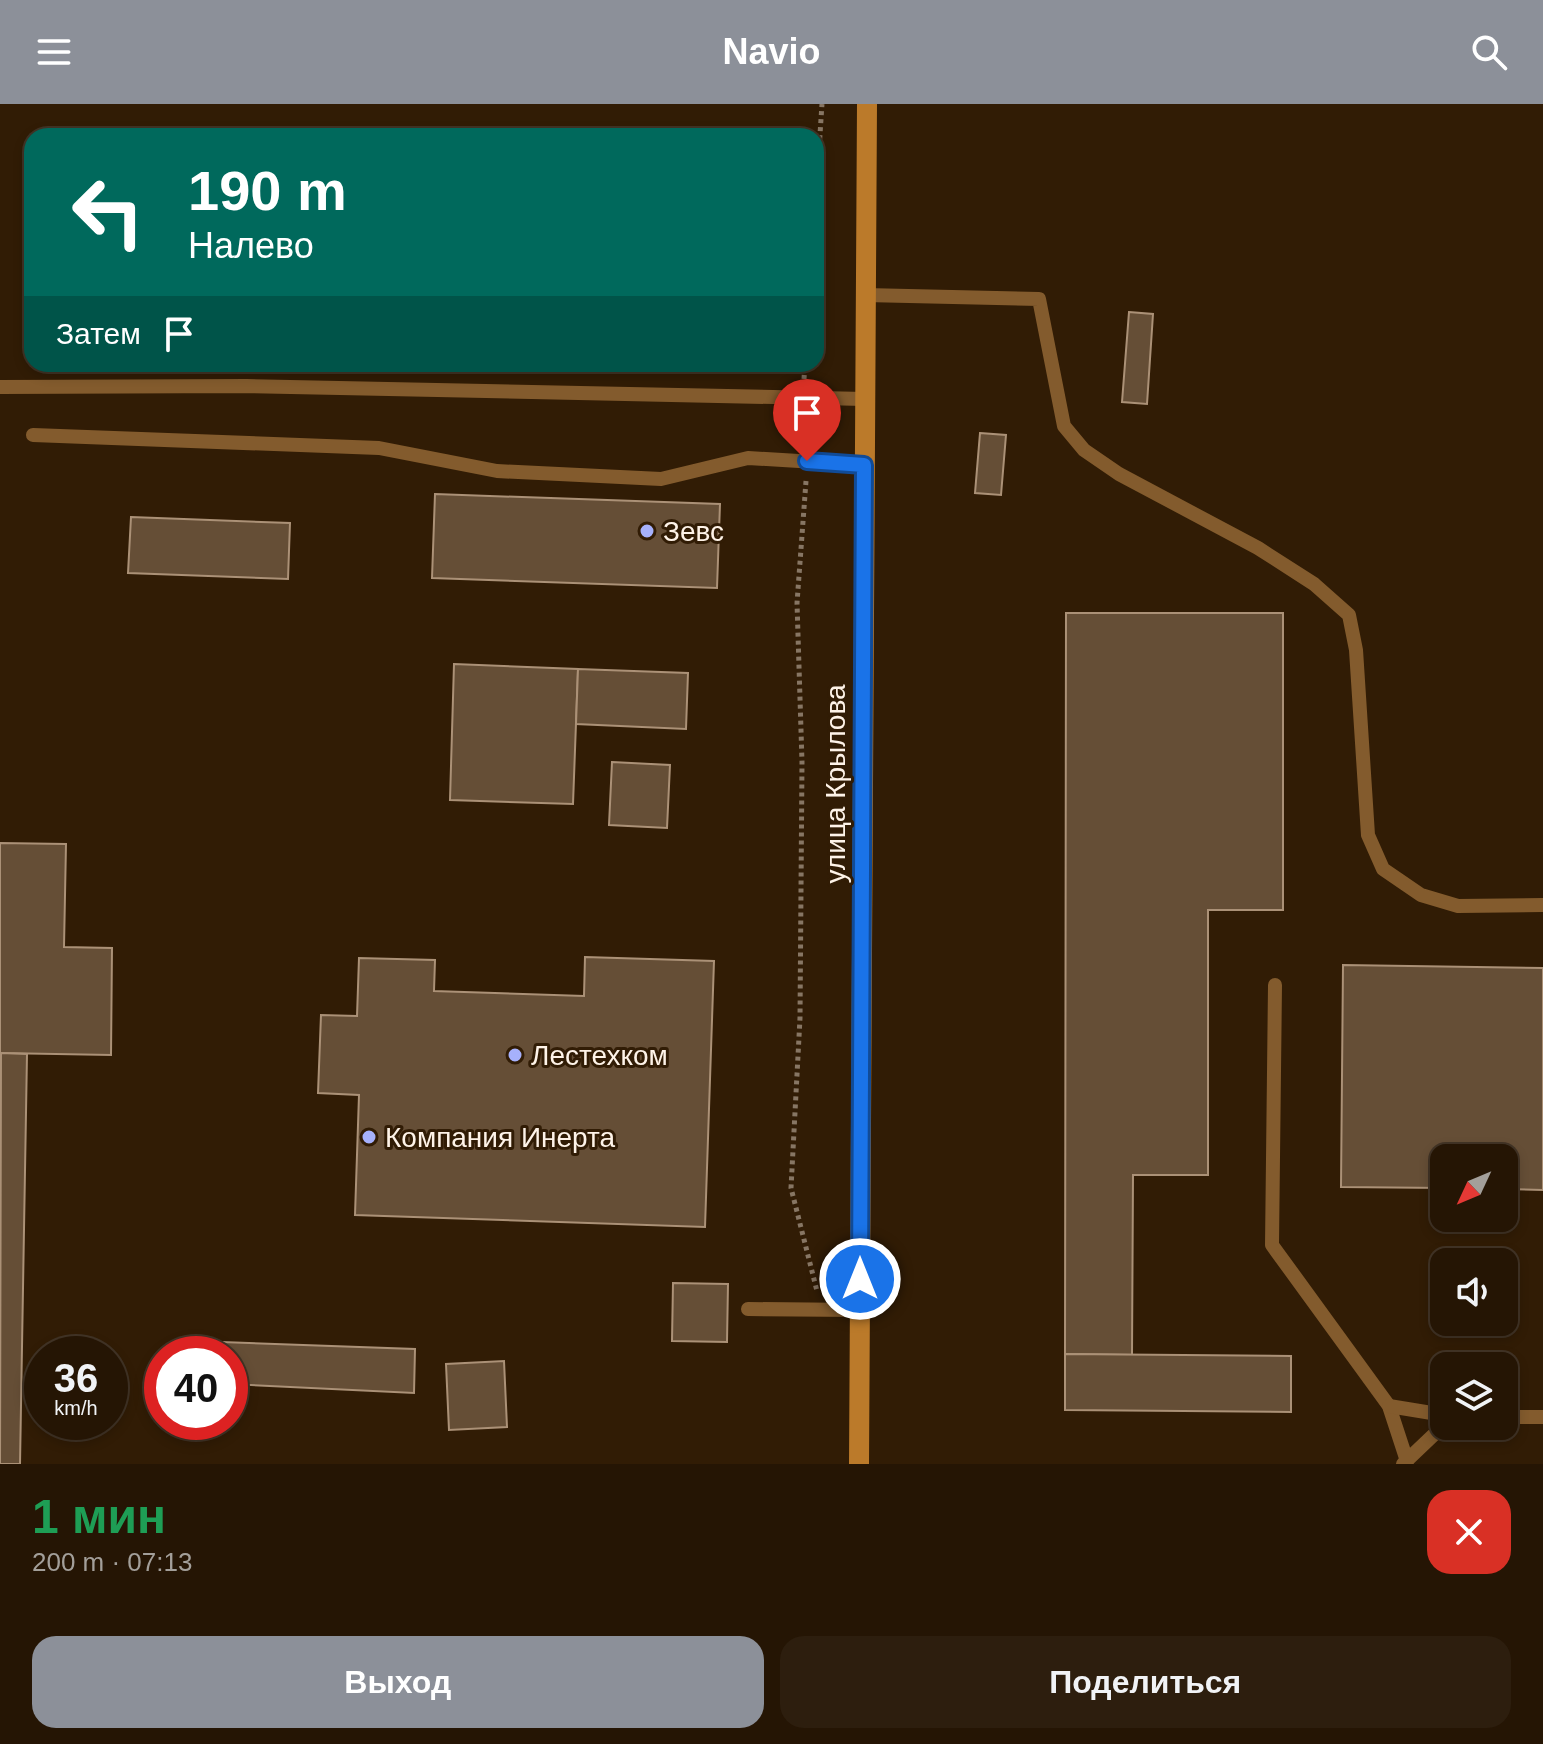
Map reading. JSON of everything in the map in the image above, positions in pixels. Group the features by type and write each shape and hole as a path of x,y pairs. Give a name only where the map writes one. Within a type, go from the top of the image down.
{"street":[{"name":"улица Крылова","path":"859,1464 867,104"}],"lane":[{"path":"865,295 1039,299 1064,426 1084,450 1119,474 1258,548 1314,584 1349,615 1356,650 1368,835 1383,869 1421,895 1458,906 1543,905"},
{"path":"0,387 263,387 865,399"},
{"path":"33,435 379,448 497,471 661,479 748,458 864,465"},
{"path":"1275,985 1272,1245 1389,1406 1405,1463 1430,1439"},
{"path":"748,1309 860,1310"},
{"path":"1389,1406 1430,1413"},
{"path":"1518,1417 1543,1417"}],"path":[{"path":"820,128 822,104"},
{"path":"805,372 807,461 797,603 802,762 800,986 791,1188 821,1309"}],"building":[{"path":"1129,312 1153,314 1147,404 1122,402"},
{"path":"980,433 1006,435 1001,495 975,493"},
{"path":"435,494 720,504 717,588 432,578"},
{"path":"131,517 290,523 288,579 128,573"},
{"path":"1066,613 1283,613 1283,910 1208,910 1208,1175 1133,1175 1132,1355 1065,1354"},
{"path":"454,664 578,669 573,804 450,800"},
{"path":"578,669 688,673 686,729 576,724"},
{"path":"612,762 670,765 667,828 609,825"},
{"path":"0,843 66,844 64,947 112,948 111,1055 0,1053"},
{"name":"Лестехком","path":"585,957 714,961 705,1227 355,1215 359,1095 318,1093 321,1015 357,1016 359,958 435,960 434,991 584,996"},
{"path":"1343,965 1543,968 1543,1190 1518,1189 1518,1144 1430,1144 1430,1188 1341,1187"},
{"path":"1,1053 27,1054 20,1464 0,1464"},
{"path":"673,1283 728,1284 727,1342 672,1341"},
{"path":"248,1343 415,1349 414,1393 248,1385"},
{"path":"1065,1354 1291,1356 1291,1412 1065,1410"},
{"path":"504,1361 507,1427 449,1430 446,1364"}],"place":[{"name":"Зевс","path":"647,531"},
{"name":"Лестехком","path":"515,1055"},
{"name":"Компания Инерта","path":"369,1137"}],"route":[{"path":"807,461 864,465 860,1279"}]}
